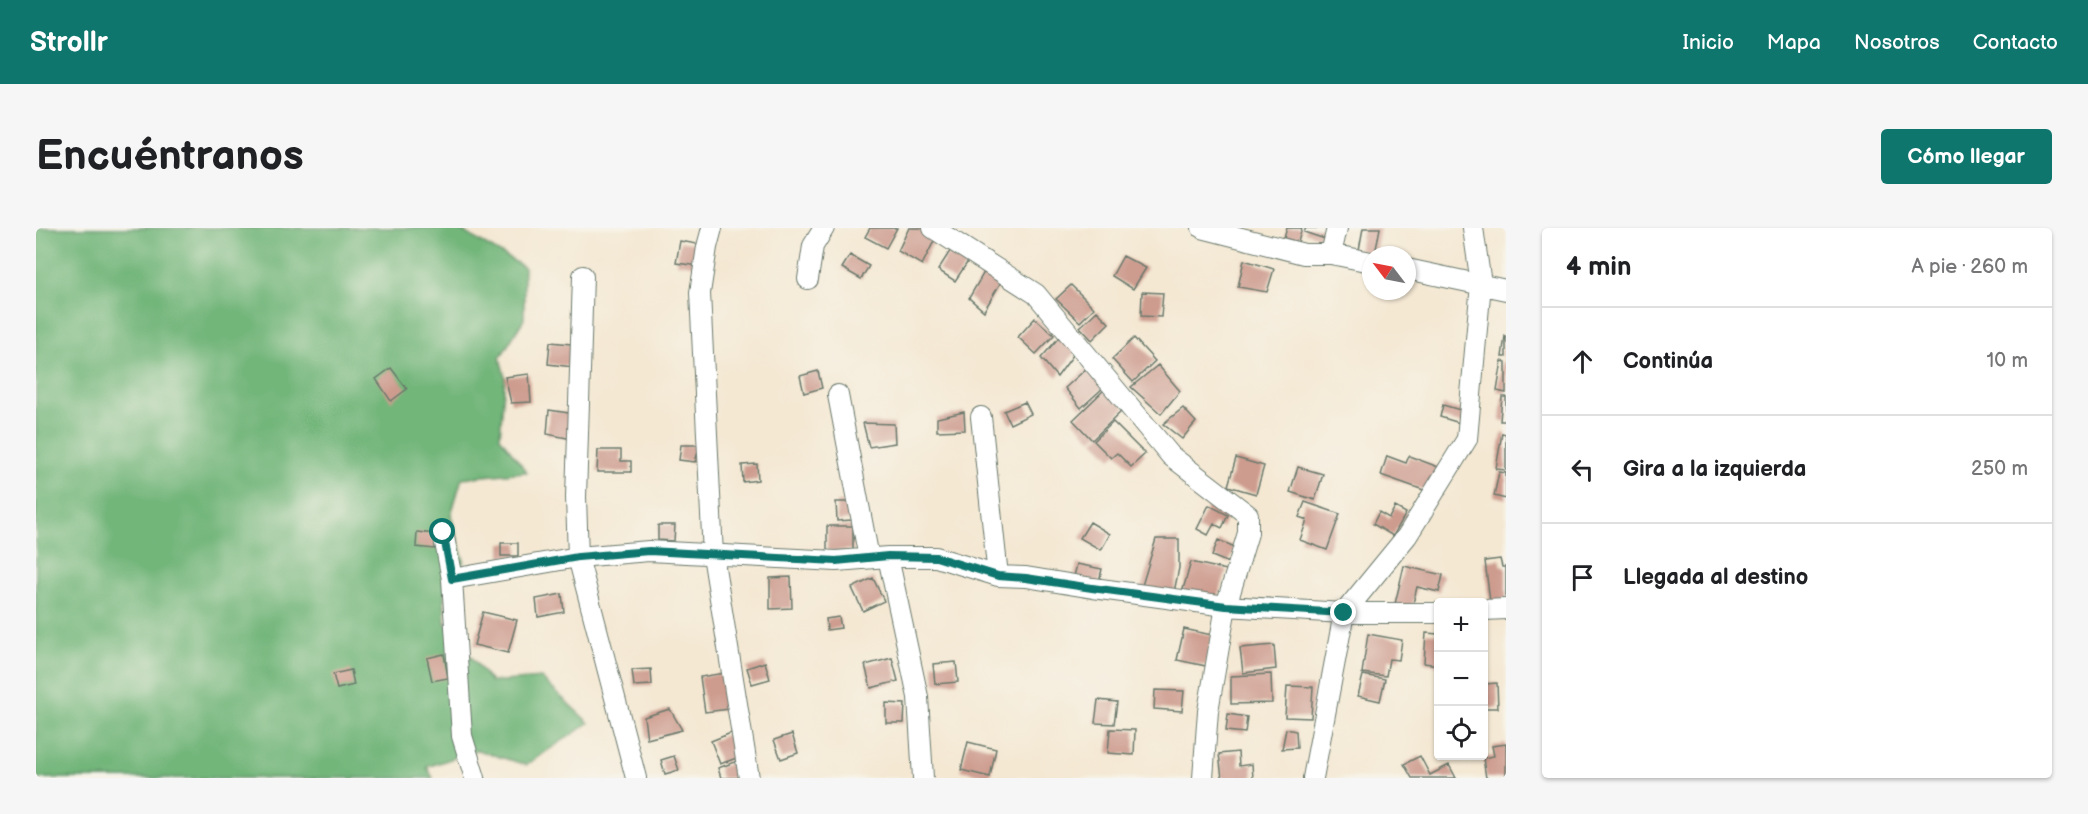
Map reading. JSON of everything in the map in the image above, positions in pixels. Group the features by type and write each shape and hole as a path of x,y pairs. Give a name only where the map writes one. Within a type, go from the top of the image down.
{"street":[{"path":"712,228 700,293 713,555 749,778"},
{"path":"808,279 813,246 824,228"},
{"path":"933,228 1036,294 1171,456 1248,515 1248,532 1226,606 1208,711 1203,778"},
{"path":"1202,228 1304,254 1331,254 1362,260"},
{"path":"1331,254 1337,228"},
{"path":"1313,778 1344,613 1407,536 1467,439 1481,284 1473,228"},
{"path":"1416,271 1506,290"},
{"path":"583,276 576,497 578,557 636,778"},
{"path":"838,395 918,698 923,778"},
{"path":"981,417 998,576"},
{"path":"443,532 452,579 462,736 475,778"},
{"path":"452,579 578,557 649,551 836,561 879,557 936,557 998,576 1226,606 1344,613 1434,613"},
{"path":"1488,610 1506,609"}],"green space":[{"path":"36,228 457,228 524,267 524,319 500,358 505,377 500,437 527,472 462,478 451,515 464,561 444,593 445,623 491,682 541,678 589,723 526,765 477,750 427,767 433,778 36,778"}],"building":[{"path":"870,228 897,228 886,248 865,237"},
{"path":"909,228 927,228 938,233 922,265 898,251"},
{"path":"1287,228 1302,228 1298,242 1284,238"},
{"path":"1306,228 1328,228 1325,239 1304,232"},
{"path":"1363,228 1380,228 1377,246 1362,246 1362,251 1359,250"},
{"path":"680,241 703,245 700,266 676,263"},
{"path":"952,248 969,260 955,281 938,270"},
{"path":"850,255 869,266 861,279 842,268"},
{"path":"1123,256 1146,268 1133,289 1112,276"},
{"path":"1244,260 1274,269 1267,292 1238,287"},
{"path":"987,267 1004,277 984,311 969,298"},
{"path":"1071,285 1094,308 1080,322 1056,299"},
{"path":"1142,292 1163,293 1161,317 1141,316"},
{"path":"1097,311 1109,323 1092,340 1080,327"},
{"path":"1035,318 1054,335 1036,354 1018,337"},
{"path":"1061,335 1076,351 1057,377 1041,358"},
{"path":"1505,336 1506,357 1502,357"},
{"path":"1134,338 1155,361 1133,382 1112,359"},
{"path":"550,342 571,344 573,367 548,364"},
{"path":"1502,361 1506,362 1506,393 1497,391"},
{"path":"1158,365 1180,391 1161,414 1131,387"},
{"path":"391,368 407,389 391,401 376,379"},
{"path":"1087,368 1104,387 1081,408 1065,388"},
{"path":"818,371 822,388 804,393 800,376"},
{"path":"529,374 531,402 511,403 505,377"},
{"path":"1106,388 1125,408 1092,440 1073,420"},
{"path":"1502,397 1506,397 1506,421 1500,421"},
{"path":"1025,402 1031,414 1010,424 1004,411"},
{"path":"1443,405 1467,412 1463,424 1440,417"},
{"path":"1183,408 1196,422 1182,439 1163,424"},
{"path":"549,410 575,414 572,439 547,434"},
{"path":"964,412 965,430 937,431 937,418"},
{"path":"1113,422 1145,454 1131,467 1117,453 1111,458 1094,441"},
{"path":"863,423 894,424 895,443 869,447"},
{"path":"1502,433 1506,434 1506,470 1496,469"},
{"path":"681,445 700,445 695,462 679,460"},
{"path":"598,450 621,450 621,461 631,461 631,472 597,472"},
{"path":"1387,456 1406,463 1409,456 1441,468 1432,493 1381,475"},
{"path":"1236,458 1264,466 1256,494 1228,486"},
{"path":"757,464 758,480 743,482 742,465"},
{"path":"1298,467 1323,474 1315,500 1290,492"},
{"path":"1499,472 1506,473 1506,499 1494,496"},
{"path":"836,502 852,502 852,520 837,521"},
{"path":"1305,502 1340,514 1327,550 1300,540 1307,520 1299,517"},
{"path":"1209,505 1228,515 1222,528 1214,524 1208,535 1197,529"},
{"path":"1395,507 1406,513 1393,536 1373,524 1379,512 1389,518"},
{"path":"1090,522 1110,534 1101,550 1080,538"},
{"path":"658,525 675,525 674,541 658,540"},
{"path":"827,526 853,526 853,550 827,551"},
{"path":"417,532 436,534 435,549 416,547"},
{"path":"1156,539 1179,539 1179,568 1173,597 1141,589"},
{"path":"1218,540 1235,547 1229,563 1212,556"},
{"path":"501,543 518,543 518,556 501,556"},
{"path":"1500,559 1502,567 1506,567 1506,599 1490,602 1485,561"},
{"path":"1191,562 1227,570 1216,604 1181,596"},
{"path":"1077,564 1102,569 1098,586 1073,581"},
{"path":"1404,566 1443,575 1439,592 1417,587 1411,612 1394,608"},
{"path":"791,577 792,608 770,609 770,578"},
{"path":"873,578 884,601 863,611 852,588"},
{"path":"562,594 564,612 538,617 536,599"},
{"path":"483,612 517,620 508,653 474,645"},
{"path":"839,617 841,628 827,630 826,619"},
{"path":"1184,629 1212,635 1206,666 1177,660"},
{"path":"1426,633 1434,634 1434,664 1424,663"},
{"path":"1368,634 1402,640 1399,660 1389,659 1386,676 1362,673"},
{"path":"1274,645 1276,669 1243,673 1240,648"},
{"path":"444,654 448,678 432,681 427,658"},
{"path":"892,658 898,681 871,688 865,665"},
{"path":"765,662 770,679 752,684 747,668"},
{"path":"956,662 958,682 935,684 933,664"},
{"path":"651,669 652,685 634,686 632,670"},
{"path":"351,670 354,685 337,689 333,674"},
{"path":"724,673 729,709 705,712 700,677"},
{"path":"1271,674 1272,703 1231,704 1231,676"},
{"path":"1363,675 1385,679 1380,701 1358,696"},
{"path":"1497,683 1498,708 1488,708 1488,684"},
{"path":"1287,686 1313,687 1311,718 1285,717"},
{"path":"1155,690 1184,691 1182,711 1154,709"},
{"path":"1098,700 1117,702 1114,724 1095,723"},
{"path":"886,703 905,704 904,723 886,723"},
{"path":"670,709 682,730 647,739 644,717"},
{"path":"1228,714 1247,717 1245,733 1226,731"},
{"path":"1110,729 1135,730 1134,755 1108,753"},
{"path":"1286,729 1296,731 1297,748 1282,749"},
{"path":"736,731 745,755 720,764 711,741"},
{"path":"792,734 798,753 781,759 774,740"},
{"path":"968,742 996,749 990,777 961,770"},
{"path":"1506,744 1506,778 1486,778 1483,760 1494,756 1492,746"},
{"path":"1238,752 1239,766 1252,764 1253,778 1222,778 1219,754"},
{"path":"674,756 679,770 665,774 661,760"},
{"path":"1420,756 1430,775 1449,765 1456,778 1412,778 1404,764"},
{"path":"741,760 747,778 721,778 718,768"}],"route":[{"path":"443,532 452,579 578,557 649,551 836,561 888,556 936,557 998,576 1226,606 1344,613"}]}
